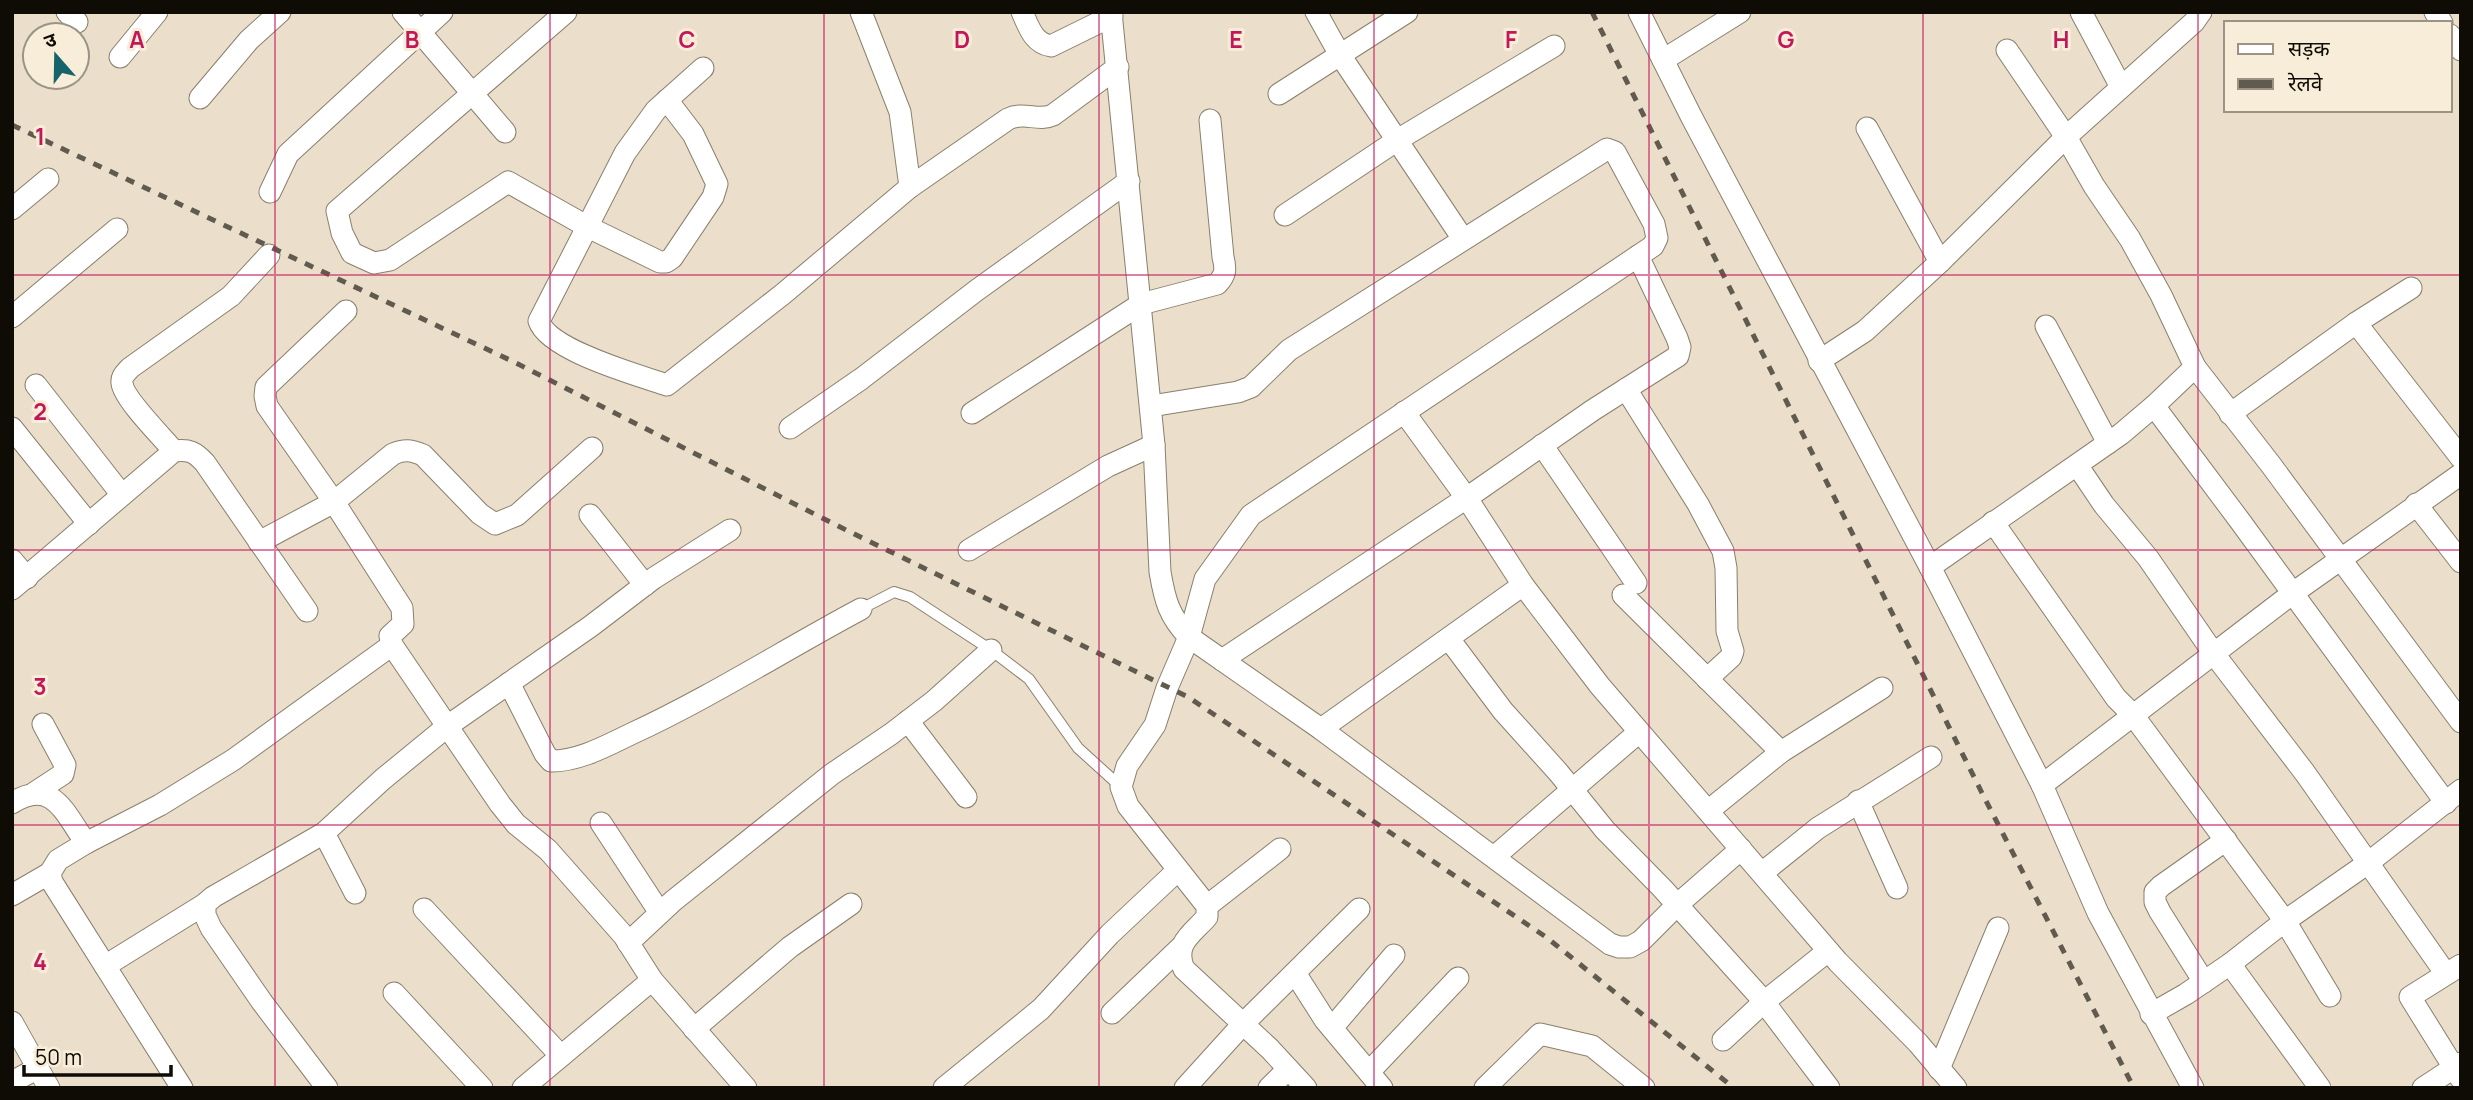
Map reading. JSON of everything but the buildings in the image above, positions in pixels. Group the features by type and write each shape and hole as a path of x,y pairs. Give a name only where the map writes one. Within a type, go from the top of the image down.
{"street":[{"path":"120,57 157,12"},
{"path":"200,98 249,40 280,12"},
{"path":"403,12 505,132"},
{"path":"270,192 288,154 442,12"},
{"path":"566,12 337,211 342,233 352,253 374,263 390,260 508,182 588,227 660,262 666,262 672,258 713,197 717,184 693,134 667,100"},
{"path":"861,12 900,111 911,187"},
{"path":"1022,12 1036,40 1051,46 1112,14 1151,406 1160,572 1174,621 1189,637 1321,729 1610,944 1630,947 1641,941 1677,905 1741,849"},
{"path":"1316,12 1340,55 1399,139 1463,239"},
{"path":"1279,94 1406,12"},
{"path":"1639,12 1819,361 1930,567 2042,785 2098,913 2193,1088"},
{"path":"1663,60 1740,12"},
{"path":"2081,12 2121,87"},
{"path":"1819,361 1865,331 1940,262 2066,137 2194,22 2201,12"},
{"path":"1284,215 1399,139 1554,46"},
{"path":"2007,50 2130,239 2161,295 2195,367 2461,722"},
{"path":"703,68 667,100 625,153 539,321 542,330 577,353 667,385 783,294 911,187 1008,119 1017,114 1044,119 1053,115 1118,67"},
{"path":"972,413 1141,304 1217,284 1224,277 1226,268 1210,120"},
{"path":"1867,128 1940,262"},
{"path":"1112,1013 1180,948 1207,917 1208,906 1137,820 1121,787 1127,766 1155,725 1167,688 1189,637 1205,579 1251,515 1653,246 1657,238 1656,231 1612,150 1606,149 1289,350 1251,387 1238,392 1151,406"},
{"path":"12,209 48,179"},
{"path":"790,428 861,379 977,290 1129,181"},
{"path":"12,317 117,229"},
{"path":"174,451 128,397 121,383 122,376 231,296 268,255"},
{"path":"1222,660 1678,356 1680,347 1638,256"},
{"path":"2230,414 2356,323 2411,288"},
{"path":"346,311 272,379 266,387 267,406 334,502 402,608 403,624 390,636 392,645 516,824 548,850 628,943 652,980 746,1088"},
{"path":"2356,323 2461,458"},
{"path":"2046,327 2108,443"},
{"path":"1930,567 2108,443 2154,406 2195,367"},
{"path":"36,385 122,495"},
{"path":"1626,389 1698,504 1723,551 1726,568 1727,631 1733,651 1731,657 1707,679"},
{"path":"2151,1014 2230,964 2454,797 2292,593 2154,406"},
{"path":"1404,412 1467,498 1524,585 1600,686 1828,951 1918,1043 1945,1081"},
{"path":"12,428 89,524"},
{"path":"968,550 1108,466 1154,445"},
{"path":"1542,445 1630,589 1707,679 1780,752"},
{"path":"260,542 334,502 393,454 412,450 423,455 480,514 495,524 517,515 592,448"},
{"path":"12,561 19,583 174,451 187,449 196,453 205,463 307,611"},
{"path":"2077,465 2104,505 2148,558 2214,654 2297,762 2368,863 2453,970 2410,997 2458,1070 2423,1088"},
{"path":"2042,785 2292,593 2461,474"},
{"path":"2416,505 2461,562"},
{"path":"590,515 645,585"},
{"path":"1993,522 2116,698 2133,715 2285,921 2330,996"},
{"path":"105,966 220,892 324,833 383,779 449,725 645,585 730,530"},
{"path":"1321,729 1524,585"},
{"path":"509,682 545,754 551,761 567,761 677,713 861,608"},
{"path":"1449,639 1503,711 1605,830 1764,1002 1829,1088"},
{"path":"12,895 50,873 58,860 159,805 233,760 392,645"},
{"path":"628,943 660,913 832,774 908,721 991,650"},
{"path":"1708,811 1780,752 1882,688"},
{"path":"908,721 966,797"},
{"path":"12,803 34,793 63,774 65,765 43,724"},
{"path":"1494,857 1639,732"},
{"path":"1762,873 1818,828 1931,757"},
{"path":"34,793 45,793 55,799 86,843"},
{"path":"1858,801 1898,887"},
{"path":"601,824 660,913"},
{"path":"324,833 355,893"},
{"path":"2204,982 2160,912 2155,902 2155,892 2226,839"},
{"path":"1208,906 1280,849"},
{"path":"944,1088 1041,1009 1110,934 1178,870"},
{"path":"50,873 52,882 182,1088"},
{"path":"205,904 205,915 211,928 262,1002 327,1088"},
{"path":"694,1029 790,947 851,904"},
{"path":"424,908 561,1056"},
{"path":"1185,1088 1243,1024 1359,909"},
{"path":"1945,1081 1998,928"},
{"path":"1180,948 1184,969 1306,1088"},
{"path":"1723,1040 1764,1002 1828,951"},
{"path":"1332,1028 1394,956"},
{"path":"2230,964 2320,1088"},
{"path":"1295,972 1332,1028 1375,1080 1458,978"},
{"path":"523,1088 652,980"},
{"path":"394,993 482,1088"},
{"path":"12,1022 49,1088"},
{"path":"1485,1088 1539,1034 1591,1046 1644,1088"},
{"path":"12,1082 38,1068"},
{"path":"1269,1088 1288,1069"}],"lane":[{"path":"861,608 894,592 910,597 991,650 1029,679 1078,748 1121,787"}],"railway":[{"path":"1592,12 1981,791 2134,1088"},
{"path":"12,125 514,362 848,531 1188,697 1546,937 1734,1088"}]}
